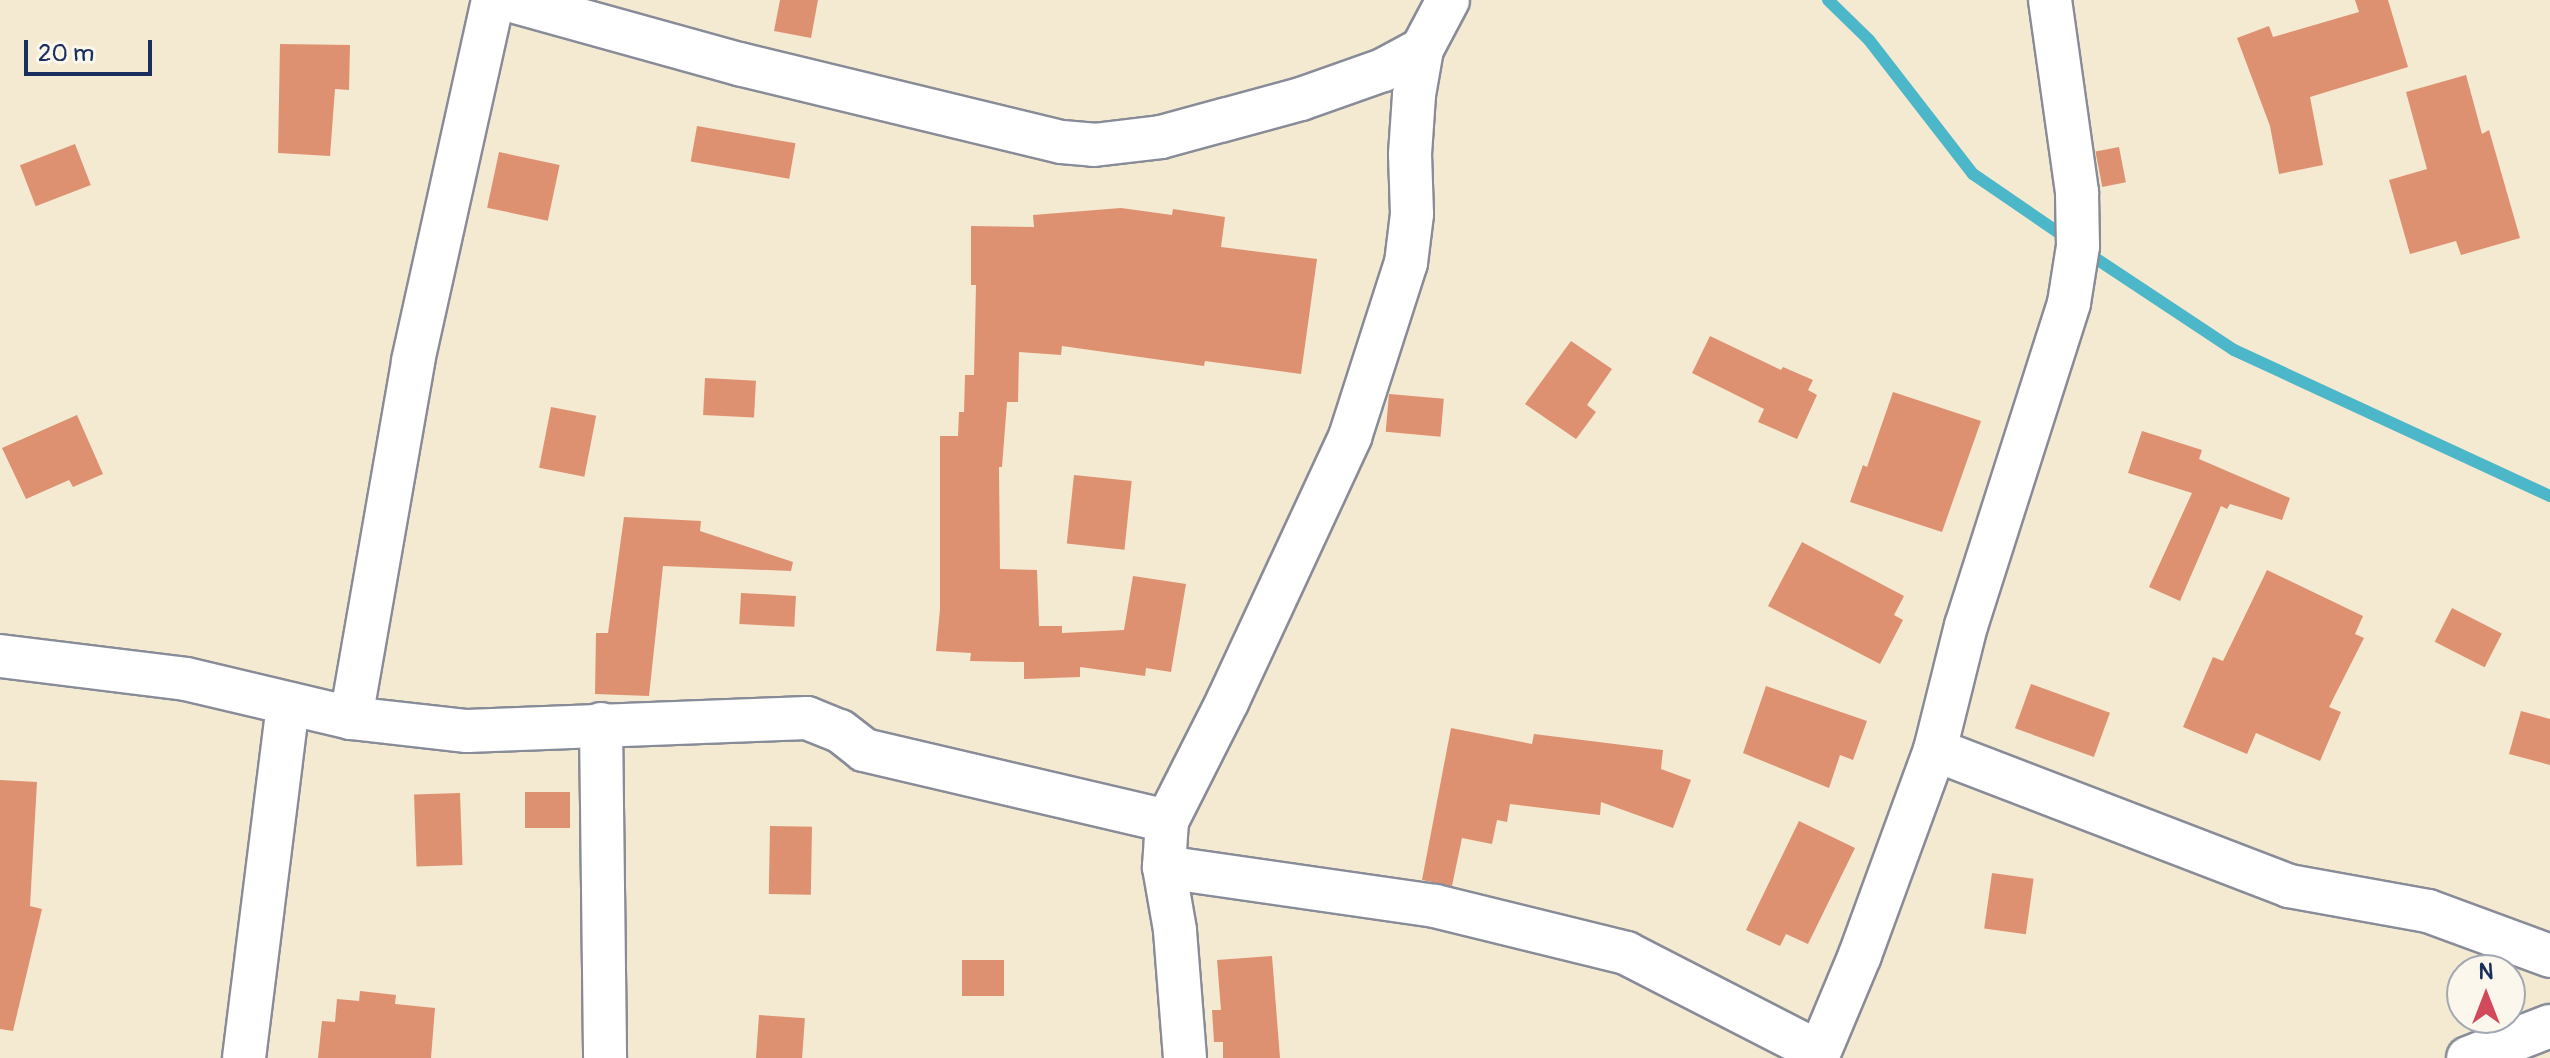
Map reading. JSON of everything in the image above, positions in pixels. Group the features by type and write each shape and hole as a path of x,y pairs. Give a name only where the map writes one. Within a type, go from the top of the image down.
{"street":[{"path":"351,718 413,361 493,0"},
{"path":"508,0 739,64 1062,142 1094,145 1161,137 1301,99 1383,70 1422,49"},
{"path":"1185,1058 1175,930 1164,867 1167,821 1241,672 1350,437 1392,315 1406,263 1412,214 1410,154 1422,49 1448,0"},
{"path":"1164,867 1435,906 1626,953 1818,1055 1860,955 1935,750 1966,626 2069,303 2078,246 2077,192 2050,0"},
{"path":"0,656 186,679 351,718 467,731 807,718 840,731 864,750 1167,821"},
{"path":"244,1058 288,704"},
{"path":"601,724 605,1058"},
{"path":"1935,750 2289,886 2428,911 2550,956"},
{"path":"2468,1058 2550,1026"}],"building":[{"path":"780,0 818,0 811,38 774,31"},
{"path":"2355,0 2388,0 2408,67 2310,97 2323,165 2279,174 2270,126 2237,38 2269,26 2273,37 2359,12"},
{"path":"280,44 350,45 349,90 335,89 330,156 278,153"},
{"path":"2466,75 2482,134 2489,130 2520,238 2461,255 2456,241 2410,254 2389,180 2427,169 2406,92"},
{"path":"697,126 795,143 789,179 691,161"},
{"path":"75,144 91,185 36,206 20,165"},
{"path":"2119,147 2126,182 2102,187 2095,152"},
{"path":"499,152 560,165 548,221 487,208"},
{"path":"1121,208 1172,215 1173,209 1225,217 1221,247 1317,259 1301,374 1205,361 1204,366 1062,346 1061,355 1019,352 1018,402 1007,402 1002,467 999,467 1000,569 1037,570 1039,626 1062,626 1062,633 1124,630 1133,576 1186,584 1171,672 1146,668 1145,676 1080,667 1080,677 1024,679 1024,662 970,661 971,653 936,651 940,609 940,436 958,436 959,412 964,412 965,375 974,375 976,285 971,285 971,226 1034,227 1033,215"},
{"path":"1710,336 1781,370 1783,367 1813,380 1808,390 1817,395 1797,439 1758,422 1764,409 1692,373"},
{"path":"1571,341 1612,369 1587,405 1596,412 1576,439 1525,404"},
{"path":"705,378 756,381 754,418 703,415"},
{"path":"1893,392 1981,421 1942,532 1850,502 1863,465 1867,467"},
{"path":"1389,394 1444,399 1440,437 1386,432"},
{"path":"551,407 596,416 584,477 539,468"},
{"path":"77,415 103,474 73,487 69,480 26,499 2,448"},
{"path":"2142,431 2202,450 2199,459 2290,498 2282,520 2230,504 2227,509 2221,506 2180,601 2149,587 2192,493 2128,473"},
{"path":"1074,475 1132,481 1124,550 1067,544"},
{"path":"624,517 701,521 700,531 793,562 791,571 663,566 649,696 595,694 596,633 608,633"},
{"path":"1802,542 1904,596 1894,615 1903,620 1880,664 1768,606"},
{"path":"2267,570 2363,616 2355,634 2364,638 2329,707 2341,712 2320,761 2256,733 2247,754 2183,727 2213,657 2223,661"},
{"path":"741,593 796,596 794,627 739,624"},
{"path":"2452,608 2502,633 2485,667 2435,642"},
{"path":"2031,684 2110,713 2094,757 2015,728"},
{"path":"1766,686 1867,721 1853,760 1840,755 1829,788 1743,753"},
{"path":"2521,711 2550,719 2550,765 2509,754"},
{"path":"1451,728 1532,744 1534,734 1663,750 1661,769 1691,780 1673,828 1601,802 1600,815 1510,804 1507,822 1497,820 1492,844 1462,838 1452,886 1422,880"},
{"path":"0,780 37,782 30,906 42,909 13,1031 0,1029"},
{"path":"525,792 570,792 570,828 525,828"},
{"path":"460,793 463,865 417,867 414,795"},
{"path":"1799,821 1855,848 1808,944 1786,934 1780,946 1746,930"},
{"path":"770,826 812,827 811,895 769,894"},
{"path":"1992,873 2034,879 2026,934 1984,928"},
{"path":"1272,956 1280,1058 1223,1058 1223,1042 1214,1042 1212,1010 1221,1010 1217,960"},
{"path":"962,960 1004,960 1004,996 962,996"},
{"path":"360,991 396,995 395,1004 435,1008 431,1058 318,1058 322,1021 335,1022 337,999 359,1001"},
{"path":"759,1015 805,1018 802,1058 756,1058"}],"waterway":[{"path":"1828,0 1869,40 1973,174 2068,239"},
{"path":"2083,250 2234,350 2550,496"}]}
